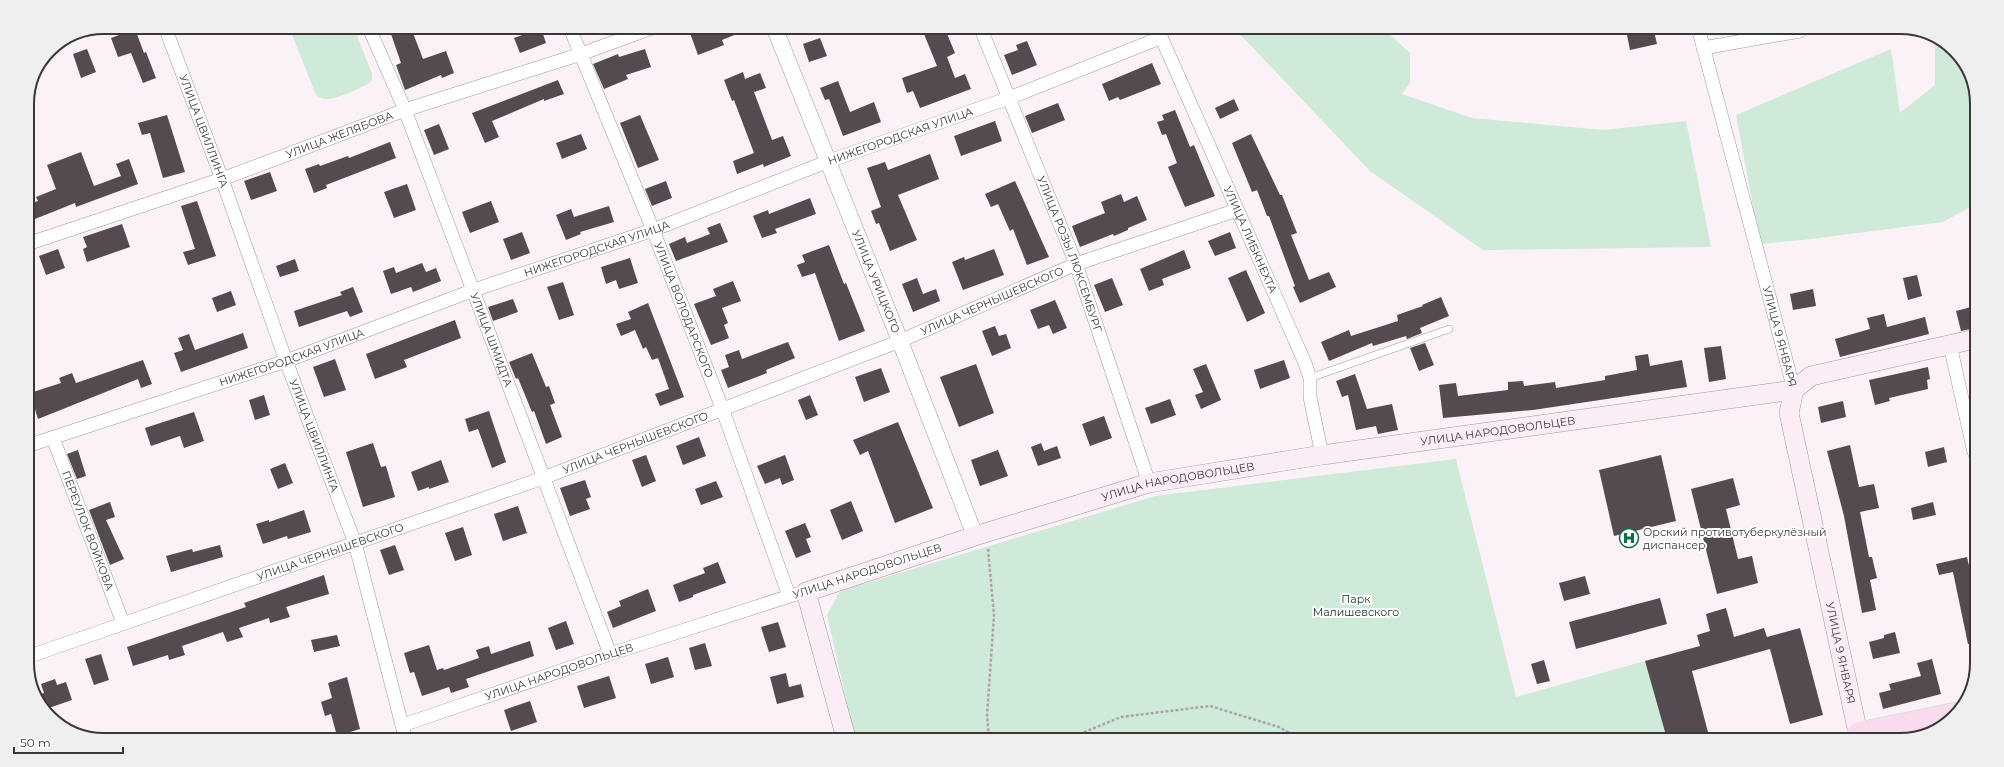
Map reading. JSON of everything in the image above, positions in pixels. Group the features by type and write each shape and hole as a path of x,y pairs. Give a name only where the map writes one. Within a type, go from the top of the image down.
{"main road":[{"path":"1794,390 1811,376 1970,340"},
{"name":"УЛИЦА НАРОДОВОЛЬЦЕВ","path":"797,594 981,541 1149,483 1322,455 1794,390"},
{"name":"УЛИЦА 9 ЯНВАРЯ","path":"1794,390 1789,413 1858,733"},
{"path":"797,594 844,733"},
{"path":"1875,733 1948,715"}],"street":[{"name":"УЛИЦА ЦВИЛЛИНГА","path":"168,34 222,178 286,361 355,543 404,731"},
{"name":"УЛИЦА ШМИДТА","path":"372,34 405,110 610,654"},
{"name":"УЛИЦА ВОЛОДАРСКОГО","path":"573,34 797,594"},
{"name":"УЛИЦА ЖЕЛЯБОВА","path":"34,242 222,178 405,110 581,54 636,34"},
{"name":"УЛИЦА УРИЦКОГО","path":"777,34 981,541"},
{"name":"УЛИЦА РОЗЫ ЛЮКСЕМБУРГ","path":"983,34 1076,264 1149,483"},
{"name":"НИЖЕГОРОДСКАЯ УЛИЦА","path":"34,444 286,361 474,290 652,230 828,161 1009,98 1159,34"},
{"name":"УЛИЦА ЛИБКНЕХТА","path":"1159,34 1310,378 1310,397 1322,455"},
{"name":"УЛИЦА 9 ЯНВАРЯ","path":"1700,34 1702,48 1794,390"},
{"path":"1702,48 1783,34"},
{"name":"УЛИЦА ЧЕРНЫШЕВСКОГО","path":"34,655 544,478 722,408 900,341 1076,264 1237,210"},
{"path":"1950,345 1970,434"},
{"name":"ПЕРЕУЛОК ВОЙКОВА","path":"53,438 123,623"},
{"name":"УЛИЦА НАРОДОВОЛЬЦЕВ","path":"404,731 610,654 797,594"}],"lane":[{"path":"1310,378 1449,329"}],"path":[{"path":"981,541 994,615 987,716 989,733"},
{"path":"1083,733 1121,718 1210,706 1279,727 1290,733"}],"green space":[{"path":"292,34 356,34 372,74 372,80 368,84 349,93 334,98 321,98 316,95"},
{"path":"1240,34 1389,34 1410,53 1410,83 1402,94 1472,118 1603,130 1686,121 1711,247 1483,250 1370,171"},
{"path":"1935,43 1943,48 1956,61 1965,77 1969,90 1970,207 1943,222 1760,244 1736,115 1891,49 1900,113 1935,85"},
{"name":"Парк Малишевского","path":"1456,459 1516,697 1645,661 1665,733 854,733 827,615 840,591 1155,496"}],"building":[{"path":"122,34 137,34 156,78 143,83 131,53 118,57 111,38"},
{"path":"391,34 413,34 423,59 446,51 454,73 442,78 441,75 405,90 396,65 401,63"},
{"path":"525,34 543,34 546,43 520,53 514,38"},
{"path":"690,34 737,34 722,40 724,45 698,55"},
{"path":"924,34 947,34 955,53 947,57 955,78 965,74 971,89 920,108 913,91 907,93 902,78 937,66"},
{"path":"1627,34 1655,34 1657,44 1630,50"},
{"path":"820,38 827,56 809,62 803,44"},
{"path":"1027,41 1037,65 1012,75 1004,55 1018,50 1016,45"},
{"path":"87,49 96,72 81,78 73,54"},
{"path":"645,49 651,67 626,75 628,79 604,89 593,64 618,54 619,57"},
{"path":"1152,63 1161,84 1120,100 1118,97 1109,101 1102,84"},
{"path":"743,72 745,79 760,73 766,88 754,92 772,140 783,136 791,156 764,167 763,164 737,174 733,161 754,153 734,100 732,101 724,80"},
{"path":"558,80 564,94 544,101 544,99 492,121 499,137 485,143 472,113"},
{"path":"838,81 850,112 874,102 881,122 843,136 829,99 825,100 820,88"},
{"path":"1234,99 1239,110 1220,119 1215,108"},
{"path":"1058,103 1065,120 1032,133 1025,116"},
{"path":"1175,110 1190,147 1194,145 1215,196 1185,207 1168,167 1177,163 1166,134 1162,135 1157,122 1164,120 1162,115"},
{"path":"167,115 185,172 163,178 150,133 142,135 138,123"},
{"path":"640,115 659,160 638,168 620,123"},
{"path":"995,121 1002,141 961,156 954,136"},
{"path":"439,124 449,149 434,155 424,130"},
{"path":"581,134 587,149 562,159 556,143"},
{"path":"1251,134 1280,195 1282,195 1297,233 1291,235 1309,280 1329,272 1336,287 1300,303 1293,287 1295,286 1269,216 1267,216 1257,190 1252,192 1232,143"},
{"path":"390,142 396,158 326,185 327,188 314,193 305,169 319,164 320,166 348,156 349,158"},
{"path":"81,152 94,186 121,176 116,164 129,159 138,184 76,207 75,203 35,219 34,202 38,201 36,197 56,189 47,165"},
{"path":"930,154 939,179 898,195 917,240 890,251 879,223 876,224 871,211 881,207 867,168 885,162 888,170"},
{"path":"270,172 277,191 251,200 244,181"},
{"path":"666,181 672,198 652,206 645,189"},
{"path":"1015,181 1049,257 1027,265 1013,229 1010,231 998,204 991,207 985,194"},
{"path":"407,184 416,210 394,218 384,192"},
{"path":"1121,194 1124,202 1137,196 1147,220 1114,236 1113,234 1080,247 1072,226 1105,213 1101,202"},
{"path":"810,198 816,214 775,229 777,233 762,238 753,216 768,210 769,214"},
{"path":"197,201 216,256 188,265 183,252 195,249 181,206"},
{"path":"491,201 499,222 470,233 462,212"},
{"path":"609,206 614,222 580,232 581,234 566,240 556,215 571,209 574,217"},
{"path":"720,223 728,242 676,261 669,244 685,237 687,243 710,234 707,228"},
{"path":"122,224 130,247 87,262 83,249 87,247 83,237"},
{"path":"522,232 530,253 511,260 503,239"},
{"path":"1230,232 1236,248 1215,256 1208,241"},
{"path":"829,245 844,284 846,283 865,331 839,341 815,273 802,277 797,265 805,262 802,255"},
{"path":"58,249 65,268 46,275 39,256"},
{"path":"994,249 1004,275 963,290 952,262 964,257 965,260"},
{"path":"1184,250 1191,268 1162,279 1164,285 1149,291 1140,269"},
{"path":"630,258 638,283 619,289 616,280 606,284 601,267"},
{"path":"295,259 299,271 280,277 276,266"},
{"path":"422,263 426,272 436,268 441,281 413,292 411,287 391,294 383,271 394,267 396,273"},
{"path":"1246,270 1265,313 1247,322 1228,278"},
{"path":"1917,275 1922,296 1908,300 1903,278"},
{"path":"917,278 923,294 936,289 940,301 913,312 902,284"},
{"path":"1112,278 1123,305 1105,312 1094,285"},
{"path":"733,281 741,301 722,308 728,323 724,325 729,338 711,345 694,304 716,296 713,289"},
{"path":"563,282 574,315 559,320 547,287"},
{"path":"353,287 363,312 350,317 347,311 299,327 294,311 342,295 340,292"},
{"path":"1813,289 1816,306 1793,310 1790,294"},
{"path":"231,291 236,305 217,312 212,298"},
{"path":"1441,297 1449,316 1420,328 1422,333 1407,339 1406,336 1373,346 1372,343 1329,361 1321,342 1349,330 1351,336 1398,321 1397,315 1423,306 1422,305"},
{"path":"513,299 518,312 493,321 488,307"},
{"path":"1055,300 1067,328 1053,334 1049,325 1038,329 1030,310"},
{"path":"648,303 684,397 660,406 655,394 669,389 658,358 652,360 646,347 643,349 635,330 621,336 616,324 631,319 628,312"},
{"path":"1970,307 1970,329 1961,331 1956,311"},
{"path":"1884,314 1887,327 1925,317 1929,334 1840,357 1835,339 1870,329 1867,318"},
{"path":"455,320 461,338 404,360 407,367 375,379 366,354"},
{"path":"995,326 999,336 1006,334 1011,348 992,356 982,331"},
{"path":"243,333 248,348 181,372 174,353 183,350 178,338 189,334 195,350"},
{"path":"788,342 795,358 766,370 767,373 728,388 721,370 729,367 725,355 739,350 742,359"},
{"path":"1425,343 1434,365 1419,371 1410,348"},
{"path":"1721,346 1726,379 1709,382 1704,348"},
{"path":"532,353 546,387 549,386 555,403 550,405 562,437 546,444 534,411 532,412 518,378 516,379 509,362"},
{"path":"1648,354 1650,366 1682,360 1687,387 1533,410 1443,418 1439,385 1456,383 1458,396 1508,390 1508,382 1523,381 1524,386 1555,382 1556,388 1605,380 1605,376 1637,370 1635,356"},
{"path":"335,359 346,390 324,397 313,367"},
{"path":"143,360 152,384 141,388 138,379 38,419 34,406 34,392 61,383 59,378 72,373 76,383"},
{"path":"1284,360 1290,378 1260,389 1254,370"},
{"path":"976,364 994,413 959,427 940,377"},
{"path":"1206,364 1221,400 1201,409 1195,395 1203,392 1193,369"},
{"path":"1928,367 1930,379 1927,380 1928,389 1889,398 1890,401 1875,405 1869,380"},
{"path":"881,368 890,392 864,402 855,377"},
{"path":"1355,374 1367,409 1392,404 1398,430 1378,434 1376,426 1356,430 1348,395 1342,397 1336,381"},
{"path":"264,395 270,415 255,420 249,400"},
{"path":"810,395 818,415 806,420 798,400"},
{"path":"1170,399 1176,415 1151,424 1145,408"},
{"path":"1843,401 1846,417 1821,423 1818,407"},
{"path":"489,411 506,462 492,468 478,429 469,432 465,419"},
{"path":"194,412 204,441 184,448 180,436 151,446 145,428"},
{"path":"1104,416 1112,438 1090,446 1082,424"},
{"path":"898,422 933,508 895,523 868,451 860,455 853,440"},
{"path":"699,437 706,456 683,465 676,446"},
{"path":"373,443 381,467 386,466 395,497 363,507 346,452"},
{"path":"1041,443 1044,451 1057,446 1061,458 1038,466 1031,447"},
{"path":"1850,445 1859,487 1874,484 1879,508 1860,512 1869,557 1872,557 1877,578 1870,580 1876,610 1862,613 1844,516 1827,451"},
{"path":"1944,447 1947,462 1928,467 1925,452"},
{"path":"78,450 86,476 77,479 67,454"},
{"path":"998,450 1008,476 980,486 971,460"},
{"path":"646,455 656,481 642,487 632,460"},
{"path":"785,455 794,480 782,485 780,478 765,484 757,466"},
{"path":"1661,455 1676,521 1614,536 1599,470"},
{"path":"441,460 449,482 418,491 411,472"},
{"path":"285,463 293,483 278,489 270,469"},
{"path":"1733,478 1740,505 1726,509 1738,559 1752,556 1758,583 1717,594 1691,489"},
{"path":"585,480 591,497 586,499 590,509 570,516 560,488"},
{"path":"716,481 723,497 701,505 695,489"},
{"path":"851,501 863,531 842,540 830,510"},
{"path":"110,502 115,517 106,520 124,559 110,565 89,510"},
{"path":"1933,502 1936,515 1913,520 1911,508"},
{"path":"518,506 527,533 503,541 494,514"},
{"path":"304,510 311,532 288,539 287,536 263,544 256,524 269,520 269,522"},
{"path":"805,523 811,537 806,539 811,552 796,558 785,531"},
{"path":"463,527 472,555 455,561 445,533"},
{"path":"220,545 223,557 171,572 166,556 192,549 193,552"},
{"path":"395,545 404,570 389,575 380,550"},
{"path":"1967,557 1970,570 1970,644 1968,644 1953,572 1939,575 1936,564"},
{"path":"718,562 726,583 693,595 693,597 679,602 673,585 705,573 703,568"},
{"path":"324,575 329,594 286,607 290,617 270,623 269,618 239,628 243,637 227,642 223,632 182,646 185,655 169,660 168,655 133,666 127,647 246,607 244,603"},
{"path":"1585,576 1590,594 1564,601 1559,583"},
{"path":"648,589 656,611 613,628 607,612 621,606 619,601"},
{"path":"1660,598 1667,624 1576,649 1569,622"},
{"path":"1726,608 1734,637 1764,628 1767,637 1800,628 1823,715 1790,724 1770,649 1692,671 1708,733 1665,733 1645,661 1700,646 1697,635 1710,631 1706,614"},
{"path":"566,621 574,644 556,650 548,628"},
{"path":"778,622 786,647 769,652 761,627"},
{"path":"1895,632 1900,653 1873,659 1869,642 1884,638 1884,635"},
{"path":"337,635 340,646 314,652 311,640"},
{"path":"530,641 534,656 466,679 469,687 451,693 449,687 422,696 414,672 410,673 404,653 429,645 437,670 443,668 444,670 479,658 476,650 489,646 491,654"},
{"path":"705,643 712,666 695,670 689,648"},
{"path":"101,654 109,680 94,685 85,659"},
{"path":"668,657 674,677 651,684 645,664"},
{"path":"1932,659 1941,694 1883,709 1879,693 1891,690 1889,684 1921,676 1917,663"},
{"path":"1544,660 1550,681 1537,684 1531,664"},
{"path":"786,673 789,687 801,684 804,697 777,704 770,677"},
{"path":"609,676 616,698 584,708 577,686"},
{"path":"347,677 360,729 347,733 336,733 331,714 325,716 321,702 332,698 328,683"},
{"path":"55,679 57,685 66,682 72,700 50,708 41,694 44,693 41,684"},
{"path":"530,701 537,722 511,731 504,710"}],"place":[{"name":"Орский противотуберкулёзный диспансер","path":"1629,538"}]}
